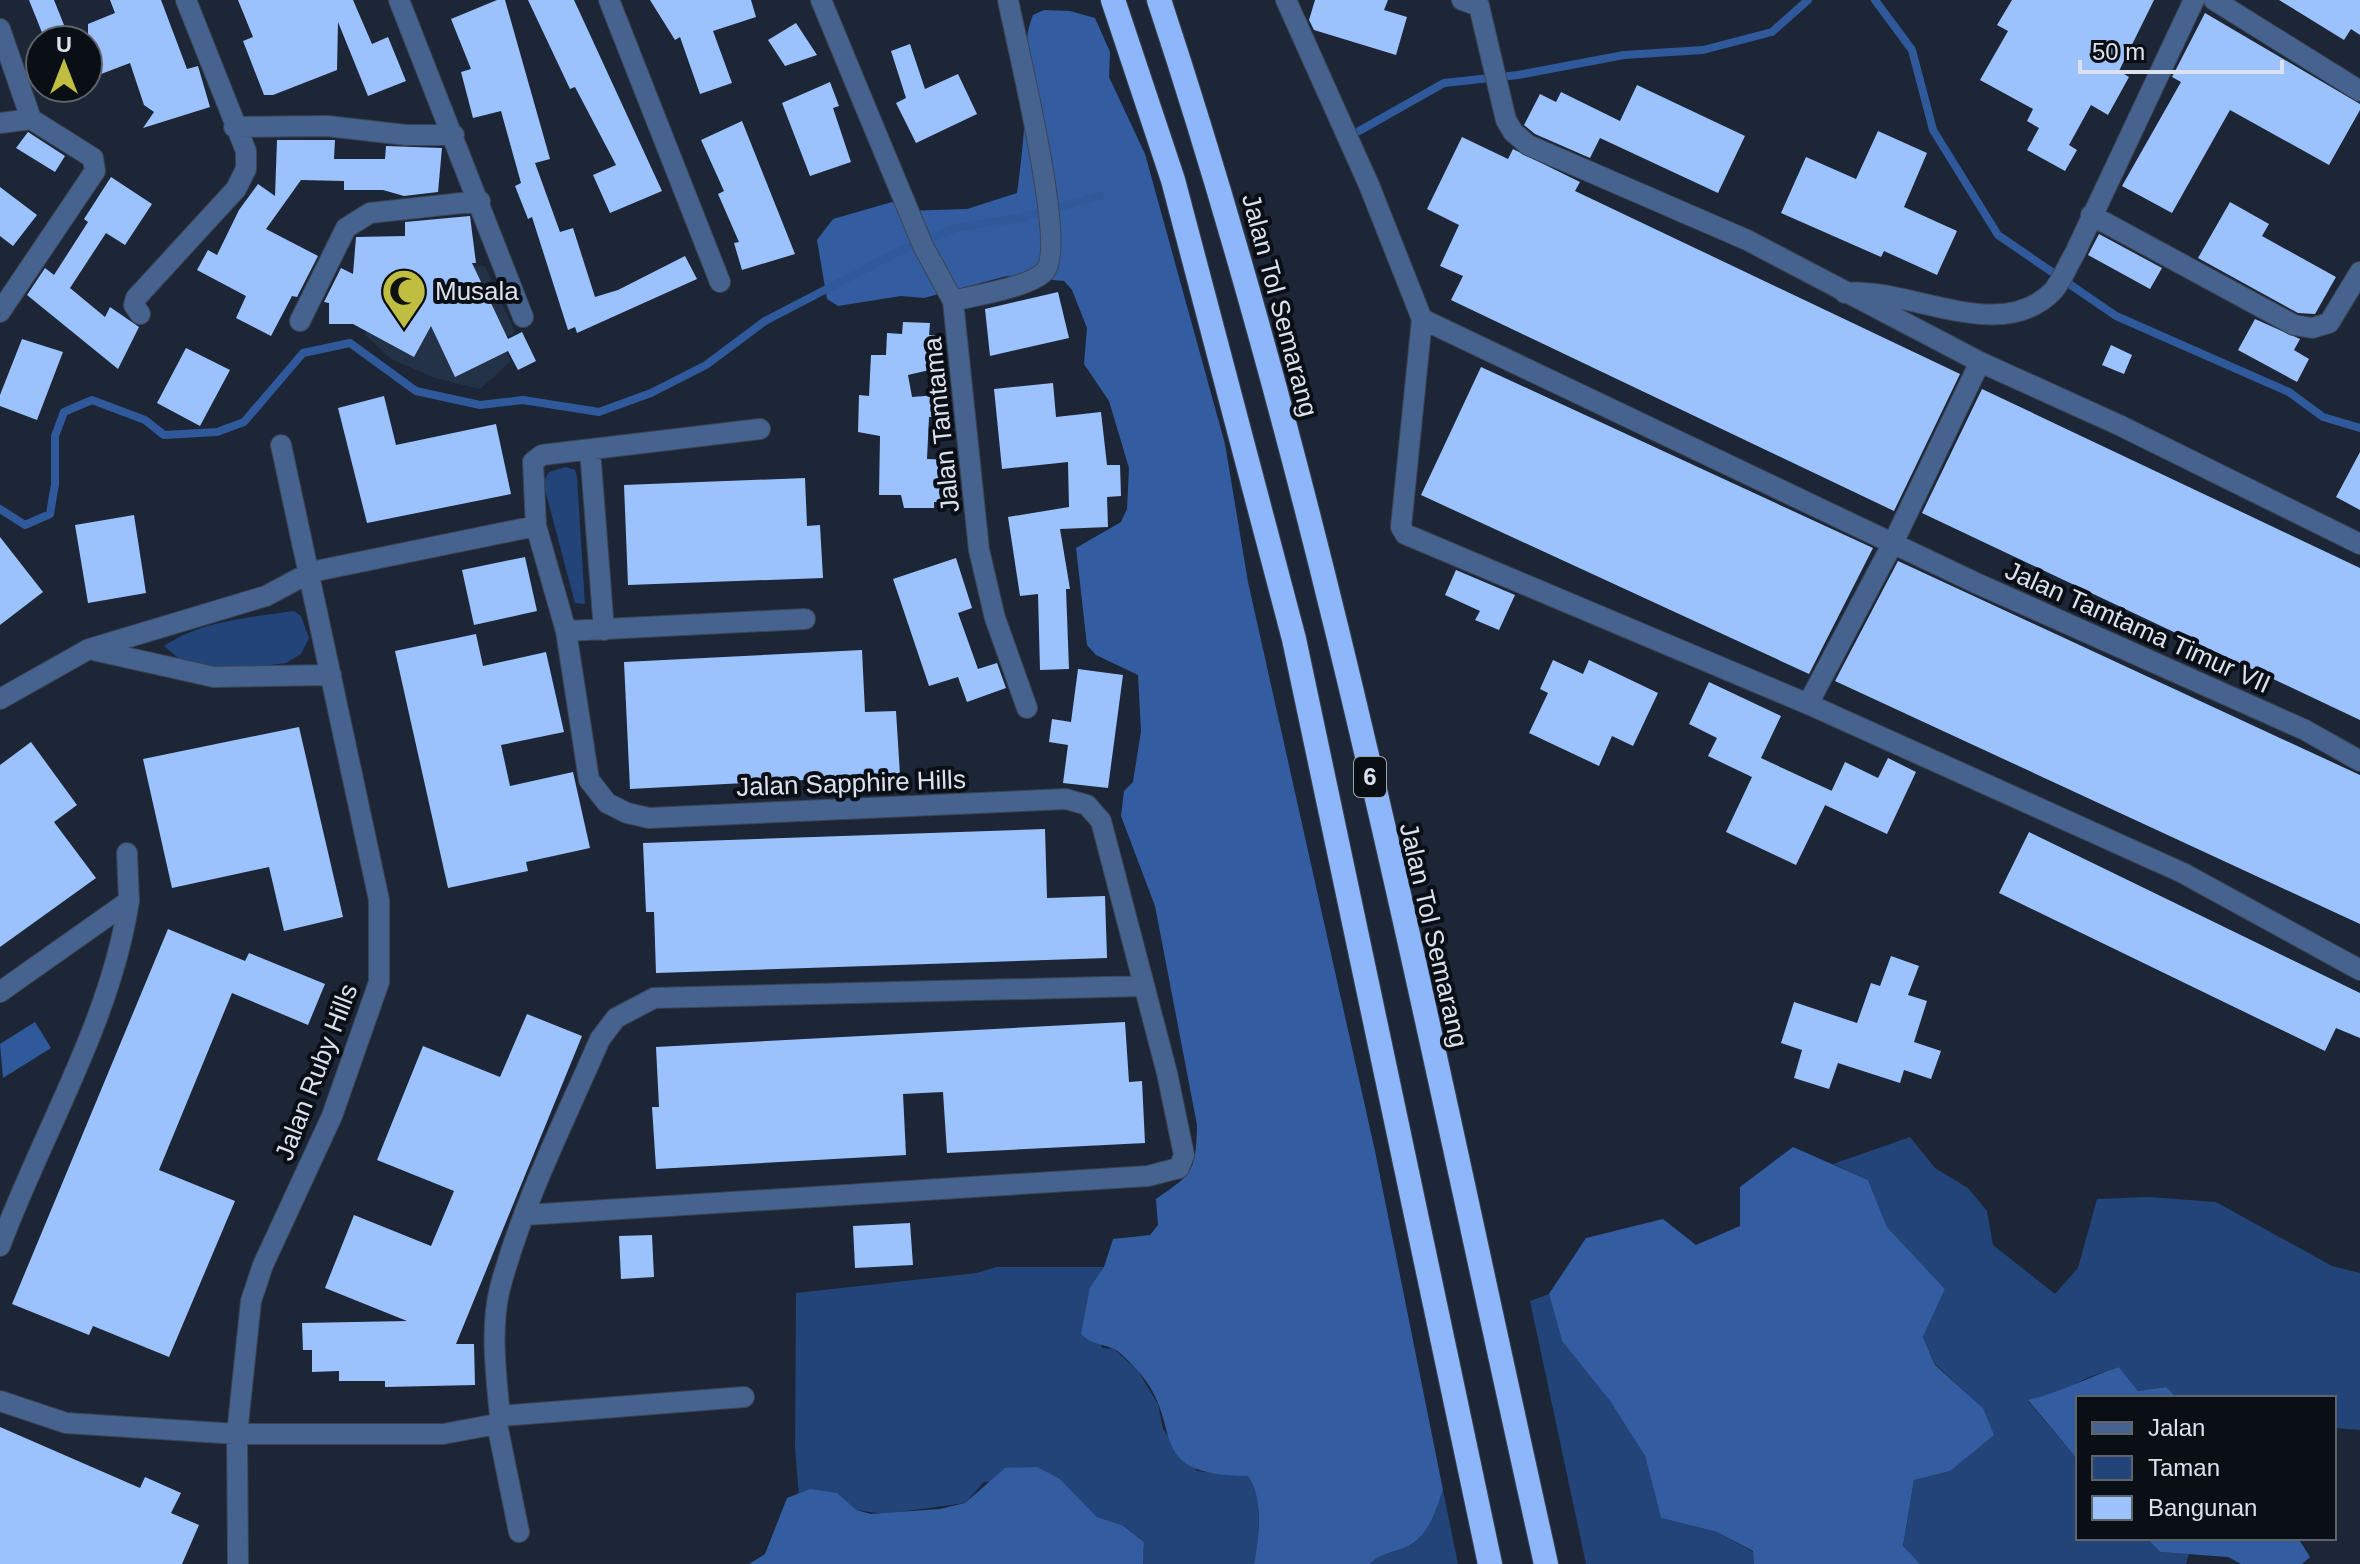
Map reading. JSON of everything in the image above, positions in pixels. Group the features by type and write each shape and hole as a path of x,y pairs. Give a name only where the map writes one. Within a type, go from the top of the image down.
{"highway":[{"name":"6","path":"1113,0 1173,180 1294,639 1490,1564"},
{"name":"Jalan Tol Semarang","path":"1159,0 1214,167 1337,629 1546,1564"}],"street":[{"path":"140,314 134,305 136,298 242,180 246,151 186,0"},
{"path":"399,0 523,317"},
{"path":"609,0 720,282"},
{"path":"821,0 922,243 953,301"},
{"name":"Jalan Tamtama","path":"1008,0 1049,209 1049,267 1037,279 953,301 979,550 995,618 1027,708"},
{"path":"1286,0 1369,185 1422,319 1401,527 1405,534 1808,704 2183,873 2360,970"},
{"path":"1845,293 1882,292 1968,314 1996,314 2027,309 2052,292 2074,255 2194,0"},
{"path":"2214,0 2360,91"},
{"path":"1474,2 1513,132 1528,145 1747,240 1980,362 2119,425 2360,544"},
{"path":"0,29 31,119 93,158 96,168 0,312"},
{"path":"0,123 31,119"},
{"path":"234,127 327,126 406,135 454,135"},
{"path":"300,321 346,228 354,220 370,213 480,201"},
{"path":"2091,215 2294,325 2312,328 2329,323 2360,272"},
{"name":"Jalan Tamtama Timur VII","path":"1422,319 1894,541 1976,583 2305,730 2360,761"},
{"path":"1808,704 1894,541 1980,362"},
{"name":"Jalan Sapphire Hills","path":"525,1215 1009,1187 1167,1173 1179,1168 1184,1155 1101,821 1087,805 1066,799 649,818 627,813 607,803 589,780 566,631 536,526 531,467 536,458 760,429"},
{"name":"Jalan Ruby Hills","path":"238,1564 237,1434 255,1289 332,1116 379,982 379,900 311,572 281,445"},
{"path":"590,450 604,630"},
{"path":"0,699 89,649 266,596 311,572 536,526"},
{"path":"566,631 805,619"},
{"path":"89,649 214,677 331,675"},
{"path":"0,1246 8,1199 75,1072 108,983 129,901 127,853"},
{"path":"0,992 129,901"},
{"path":"519,1532 498,1420 495,1356 500,1290 525,1215 600,1039 616,1018 654,998 1144,986"},
{"path":"0,1401 66,1423 237,1434 443,1434 498,1420 744,1397"}],"shaded area":[{"path":"1044,10 1070,11 1095,18 1110,52 1109,77 1145,154 1225,444 1248,582 1375,1151 1443,1490 1423,1534 1405,1548 1379,1557 1370,1564 1254,1564 1259,1530 1258,1507 1248,1476 1214,1473 1192,1467 1178,1457 1152,1390 1137,1370 1117,1351 1081,1334 1090,1287 1104,1267 1113,1239 1150,1235 1158,1225 1156,1199 1190,1170 1197,1125 1155,906 1121,816 1124,791 1133,782 1141,731 1138,675 1096,655 1087,645 1076,548 1121,522 1127,509 1129,468 1109,401 1084,364 1087,328 1072,290 1064,281 1007,276 924,298 901,296 838,306 827,299 817,240 833,219 892,202 902,211 967,209 1017,193 1027,84 1027,36 1033,15"},
{"path":"475,266 485,266 515,332 501,340 511,361 480,389 435,378 391,359 364,334 399,301"},
{"path":"35,1022 51,1048 3,1078 0,1044"},
{"path":"1793,1147 1868,1180 1887,1227 1945,1289 1923,1337 1935,1365 1983,1408 1994,1435 1950,1471 1914,1480 1903,1546 1920,1564 1754,1564 1753,1551 1717,1532 1661,1518 1645,1456 1610,1401 1562,1341 1549,1294 1586,1238 1663,1219 1696,1245 1740,1226 1740,1187"},
{"path":"2119,1367 2138,1391 2166,1387 2175,1396 2076,1396 2076,1458 2028,1400"},
{"path":"1037,1467 1060,1479 1097,1517 1122,1525 1144,1542 1143,1564 749,1564 765,1554 787,1498 810,1489 837,1493 856,1510 871,1514 940,1509 965,1503 1005,1468"},
{"path":"2149,1540 2299,1540 2310,1557 2302,1564 2241,1564 2228,1557 2160,1552"}],"green space":[{"path":"566,467 575,470 577,477 585,604 575,603 543,482 549,472"},
{"path":"294,611 301,616 309,638 301,654 286,663 233,670 182,661 164,646 210,626"},
{"path":"1910,1137 1935,1168 1968,1188 1987,1211 1993,1245 2055,1294 2078,1268 2097,1199 2149,1197 2216,1202 2332,1266 2360,1273 2360,1430 2336,1428 2336,1396 2175,1396 2165,1387 2138,1391 2119,1367 2089,1377 2058,1393 2028,1401 2076,1458 2076,1540 2149,1540 2160,1552 2189,1554 2186,1564 1920,1564 1903,1547 1914,1480 1950,1471 1983,1408 1935,1364 1923,1337 1945,1289 1887,1227 1868,1180 1833,1164"},
{"path":"996,1267 1104,1267 1090,1287 1102,1348 1114,1349 1138,1371 1158,1404 1163,1429 1197,1471 1248,1476 1258,1507 1259,1530 1254,1564 1143,1564 1144,1542 1122,1525 1097,1517 1060,1479 984,1482 965,1503 884,1514 856,1510 845,1503 799,1496 795,1448 796,1293 977,1273"},
{"path":"1549,1294 1562,1341 1610,1401 1645,1456 1661,1518 1717,1532 1753,1552 1754,1564 1586,1564 1530,1301"},
{"path":"1443,1490 1458,1564 1370,1564 1379,1557 1405,1548 1423,1534"}],"building":[{"path":"29,0 54,0 64,24 39,24"},
{"path":"110,0 161,0 187,69 198,66 210,107 143,128 154,112 144,105 130,63 104,73 104,24 88,24 115,13"},
{"path":"238,0 353,0 372,44 388,37 406,81 368,96 338,22 337,70 273,95 264,95 243,41 253,37"},
{"path":"497,0 505,0 550,159 535,163 560,232 573,228 595,297 618,290 685,256 697,279 577,333 575,327 568,330 532,217 528,219 515,186 521,183 501,111 473,118 461,72 471,69 451,19"},
{"path":"528,0 574,0 662,191 610,213 593,175 616,165 575,87 570,89"},
{"path":"650,0 751,0 756,17 713,31 732,83 700,94 680,37 675,40"},
{"path":"1315,0 1388,0 1384,10 1407,17 1396,55 1314,30 1309,20"},
{"path":"2012,0 2154,0 2119,71 2129,77 2108,115 2091,105 2069,145 2077,150 2065,171 2027,150 2039,128 2027,121 2033,109 1980,80 2008,31 1997,25"},
{"path":"2279,0 2360,0 2360,35 2351,29 2344,40"},
{"path":"2205,13 2360,104 2360,110 2329,165 2230,110 2172,213 2122,186 2181,82 2172,77"},
{"path":"796,23 817,55 785,66 768,40"},
{"path":"910,44 925,89 958,74 977,114 916,143 896,103 906,98 891,51"},
{"path":"830,82 839,106 833,108 851,162 810,176 782,103"},
{"path":"1637,85 1745,136 1718,193 1600,138 1590,158 1535,134 1524,125 1540,94 1556,102 1561,92 1620,121"},
{"path":"742,121 795,254 742,270 734,243 739,242 718,194 724,191 701,140"},
{"path":"1878,131 1927,153 1904,207 1957,231 1937,275 1884,251 1881,257 1781,213 1806,157 1856,179"},
{"path":"28,132 65,156 55,172 16,148"},
{"path":"1462,137 1508,159 1513,149 1580,182 1575,191 1960,374 1894,511 1451,300 1463,276 1440,266 1459,225 1427,209"},
{"path":"277,140 335,140 334,159 385,159 386,146 442,148 438,192 404,196 383,190 344,190 344,181 301,180 266,229 318,256 297,297 292,296 271,336 236,318 246,296 197,270 208,250 217,255 239,210 258,184 275,196"},
{"path":"111,177 152,204 125,245 106,233 70,288 105,317 110,307 139,327 118,369 27,295 45,268 54,275 88,222 84,219"},
{"path":"0,187 37,215 13,246 0,236"},
{"path":"2230,202 2269,224 2262,236 2336,277 2315,314 2298,313 2198,258"},
{"path":"470,216 476,263 472,263 508,339 522,332 536,361 518,370 508,351 455,377 431,326 414,357 353,324 329,324 329,303 324,302 341,268 353,274 356,237 405,236 405,222"},
{"path":"2099,234 2162,268 2150,289 2088,255"},
{"path":"1058,292 1069,338 990,356 985,309"},
{"path":"2255,319 2300,339 2294,350 2309,359 2297,382 2238,350"},
{"path":"903,322 930,323 929,335 939,335 938,368 908,375 912,397 937,395 935,417 929,417 927,459 954,460 954,503 934,502 934,508 904,508 901,495 879,495 880,436 858,432 859,395 869,396 871,355 886,355 887,333 902,334"},
{"path":"22,339 63,352 37,420 0,406 0,395"},
{"path":"2111,345 2132,355 2124,374 2102,365"},
{"path":"186,348 230,370 200,426 157,403"},
{"path":"1481,367 1873,548 1809,674 1421,495"},
{"path":"1053,383 1056,417 1101,412 1107,465 1120,465 1121,496 1107,497 1108,527 1060,529 1070,589 1066,589 1069,669 1040,670 1038,594 1020,596 1008,517 1069,507 1068,462 1002,469 994,389"},
{"path":"1982,389 2360,568 2360,720 1922,513"},
{"path":"384,396 396,445 496,424 511,494 367,523 338,408"},
{"path":"2360,452 2360,510 2336,497"},
{"path":"805,478 807,526 820,525 823,578 628,585 624,485"},
{"path":"134,515 146,593 88,603 75,525"},
{"path":"0,537 43,592 0,625"},
{"path":"525,557 537,611 474,625 462,570"},
{"path":"956,558 972,608 958,613 978,669 997,663 1006,688 967,702 958,677 929,686 893,579"},
{"path":"1898,561 2360,775 2360,924 1835,681"},
{"path":"1456,570 1515,595 1499,630 1475,620 1480,611 1445,595"},
{"path":"476,634 483,666 546,652 564,732 501,745 510,786 573,772 590,848 526,862 528,871 448,888 395,651"},
{"path":"862,650 865,712 896,711 900,775 630,789 624,662"},
{"path":"1553,660 1583,674 1589,660 1658,693 1633,746 1612,736 1599,766 1529,733 1548,693 1540,689"},
{"path":"1078,669 1123,675 1108,788 1063,783 1068,745 1049,742 1052,719 1071,722"},
{"path":"1709,682 1781,716 1761,758 1832,791 1796,865 1726,832 1752,777 1708,756 1717,738 1689,724"},
{"path":"299,727 343,917 284,931 269,867 172,888 143,759"},
{"path":"31,742 77,805 54,822 96,878 0,947 0,765"},
{"path":"1888,758 1916,772 1887,834 1825,805 1845,762 1878,778"},
{"path":"1045,829 1047,898 1105,896 1107,958 656,973 654,912 646,912 643,843"},
{"path":"2029,832 2360,993 2360,1038 2336,1028 2325,1051 1999,893"},
{"path":"168,929 245,961 249,953 325,984 308,1025 232,993 159,1170 235,1201 169,1357 93,1326 89,1335 12,1304"},
{"path":"1891,956 1919,966 1908,995 1927,1001 1914,1042 1941,1051 1931,1079 1904,1070 1900,1083 1838,1063 1829,1089 1794,1078 1802,1050 1781,1043 1794,1002 1857,1023 1871,983 1880,986"},
{"path":"527,1014 582,1036 456,1344 474,1344 475,1385 385,1387 385,1381 339,1381 339,1371 312,1372 312,1350 303,1350 302,1323 407,1321 325,1288 354,1215 431,1246 454,1191 377,1160 423,1046 500,1077"},
{"path":"1125,1022 1129,1082 1142,1081 1145,1143 947,1153 943,1092 903,1094 906,1155 656,1169 652,1107 659,1107 656,1047"},
{"path":"910,1223 913,1265 855,1268 853,1226"},
{"path":"652,1235 654,1277 621,1279 619,1236"},
{"path":"0,1427 140,1488 145,1477 181,1493 171,1513 199,1525 182,1564 0,1564"}],"waterway":[{"path":"1359,131 1444,83 1518,75 1624,55 1703,50 1772,32 1808,0"},
{"path":"1875,0 1912,50 1933,130 1998,235 2116,316 2289,392 2323,417 2360,428"},
{"path":"0,509 25,525 50,514 55,484 55,436 64,412 92,400 145,420 164,435 217,432 244,422 303,353 350,343 416,391 480,405 523,400 599,412 651,393 706,365 765,321 894,254 956,228 1019,218 1100,196"}],"place":[{"name":"Musala","path":"404,330"}]}
